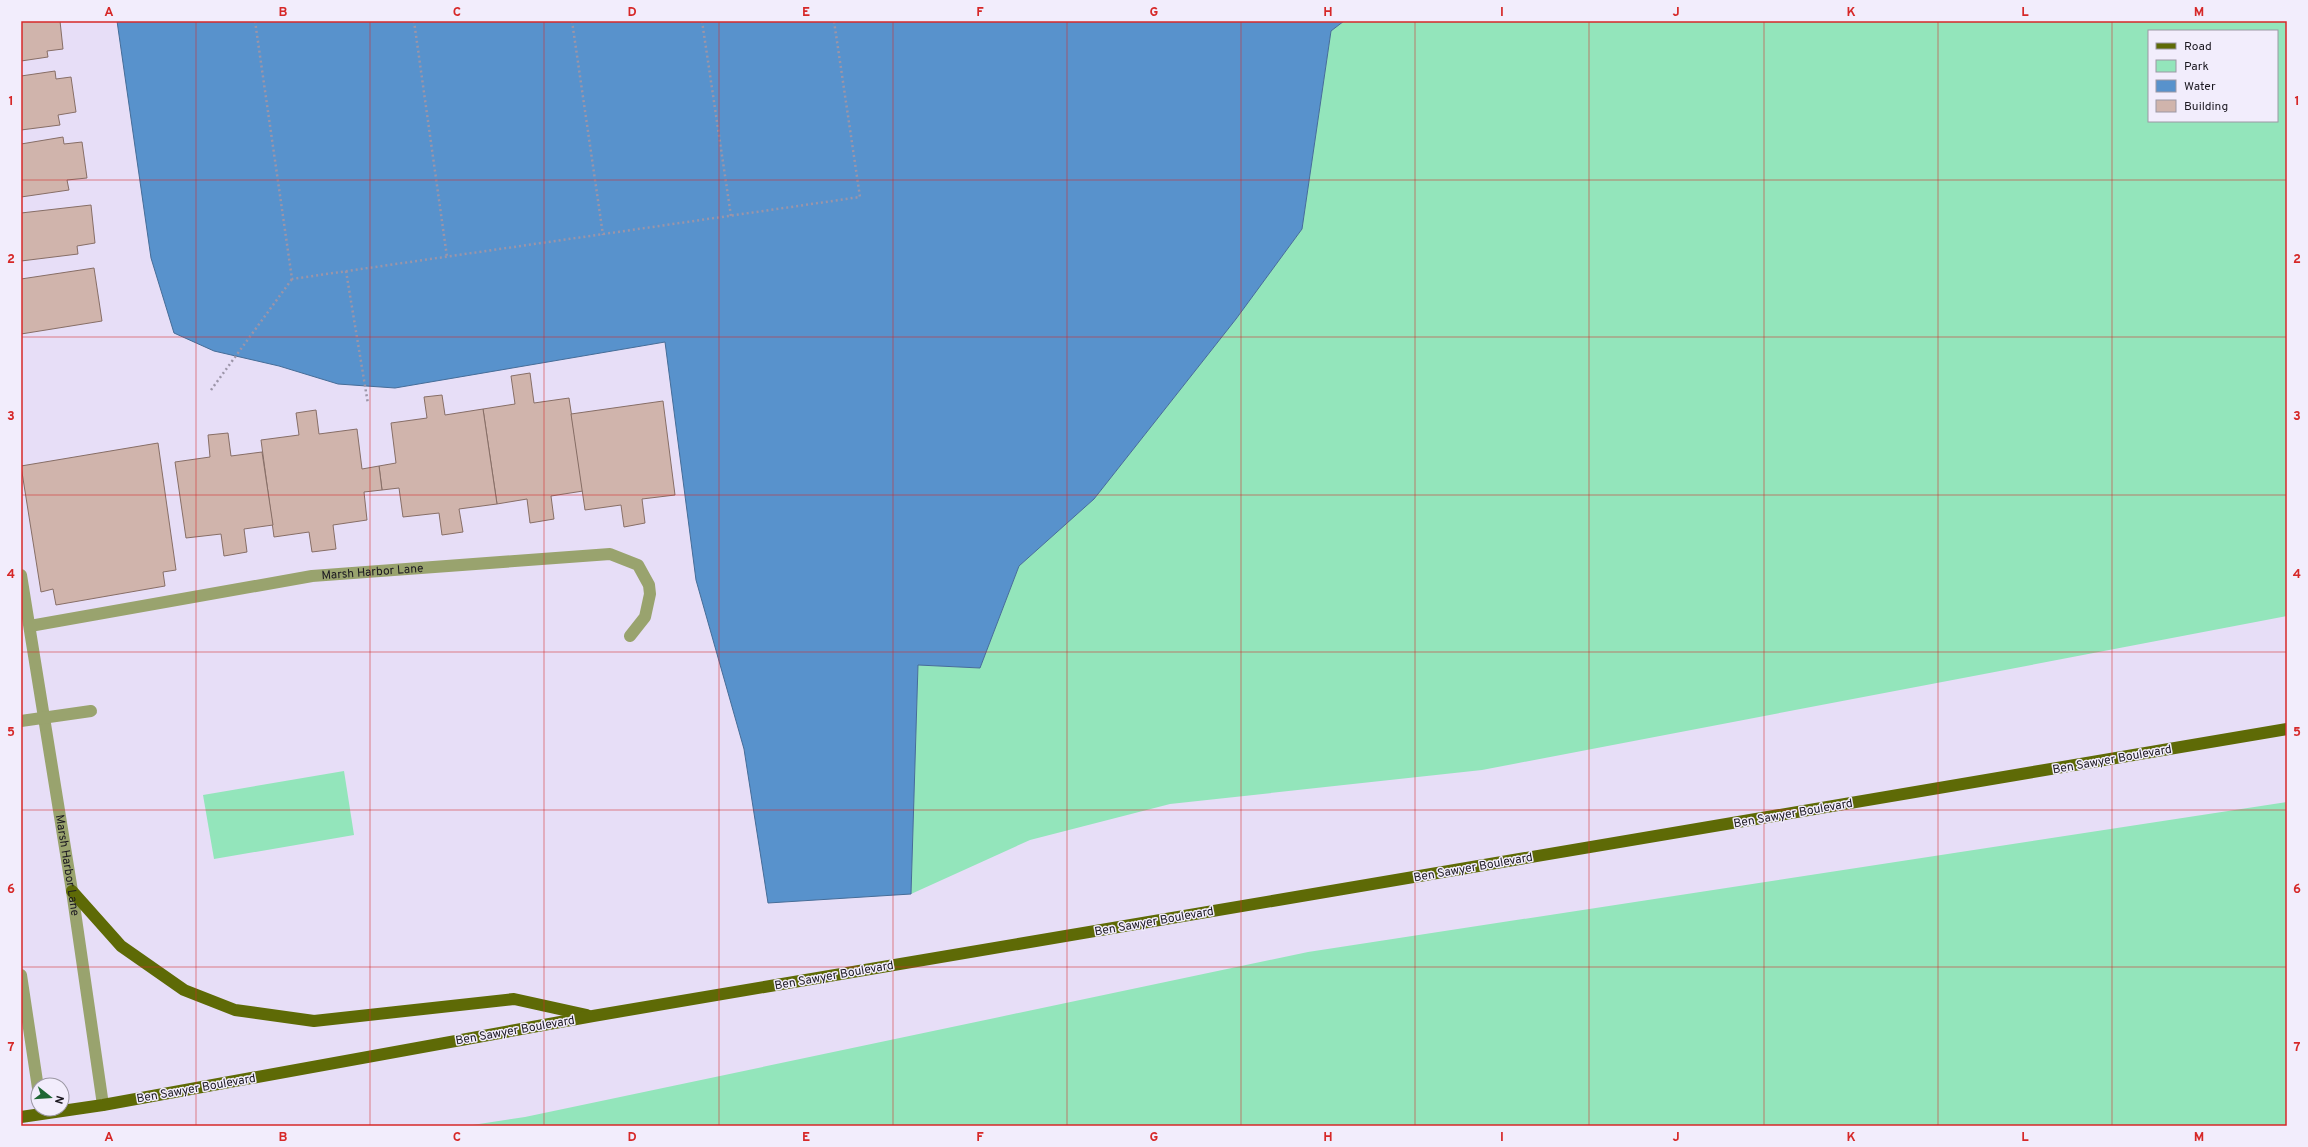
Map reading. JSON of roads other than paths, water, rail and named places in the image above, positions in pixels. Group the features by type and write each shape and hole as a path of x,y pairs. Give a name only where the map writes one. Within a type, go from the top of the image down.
{"main road":[{"name":"Ben Sawyer Boulevard","path":"70,1108 103,1105 592,1016 2287,729"},
{"path":"72,891 121,946 184,990 235,1010 314,1021 514,999 592,1016"}],"street":[{"name":"Marsh Harbor Lane","path":"30,626 312,576 610,554 638,565 649,585 650,594 645,617 630,636"},
{"name":"Marsh Harbor Lane","path":"21,575 72,891 103,1105"},
{"path":"21,721 91,711"},
{"path":"21,975 36,1077"}],"water":[{"path":"117,21 1344,21 1331,31 1302,229 1236,319 1094,499 1019,566 980,668 918,665 911,894 768,903 744,749 696,580 665,342 395,388 338,384 279,366 214,351 174,333 151,258"}]}
